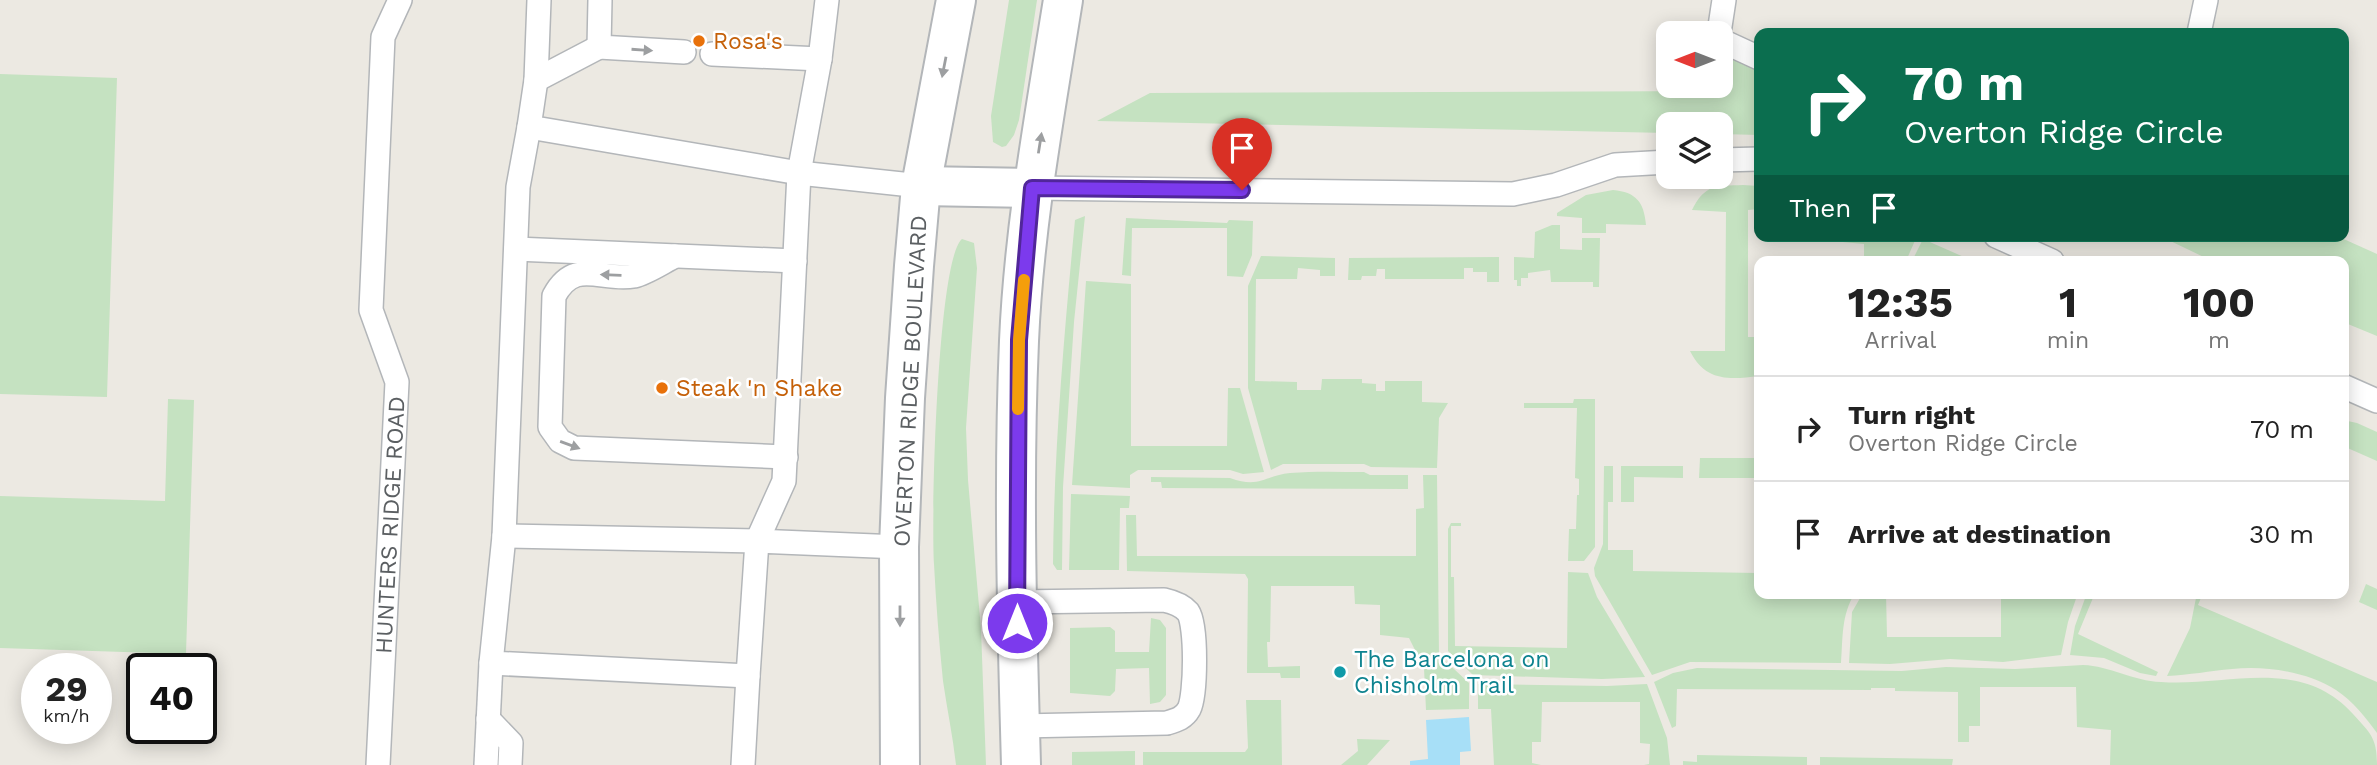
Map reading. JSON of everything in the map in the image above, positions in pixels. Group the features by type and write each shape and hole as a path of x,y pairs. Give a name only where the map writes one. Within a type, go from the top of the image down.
{"street":[{"name":"OVERTON RIDGE BOULEVARD","path":"900,765 899,547 905,398 921,186 957,0"},
{"path":"1021,765 1017,602 1019,340 1032,188 1063,0"},
{"path":"921,186 1032,188"}],"lane":[{"name":"HUNTERS RIDGE ROAD","path":"378,765 397,382 371,310 383,37 400,0"},
{"path":"486,765 491,663 504,536 518,187 536,80 539,0"},
{"path":"598,47 600,0"},
{"path":"743,765 757,541 784,481 799,173 820,60 827,0"},
{"path":"1721,21 1724,0"},
{"path":"2200,28 2206,0"},
{"path":"1733,46 1754,56"},
{"path":"536,80 598,47 684,52"},
{"path":"712,54 820,60"},
{"path":"529,127 799,173 921,186"},
{"path":"1733,160 1754,159"},
{"path":"1032,188 1513,194 1556,186 1615,165 1656,163"},
{"path":"2009,242 2041,256"},
{"path":"516,249 795,261"},
{"path":"675,256 635,276 574,274 561,283 554,296 550,427 560,442 574,449 786,457"},
{"path":"2349,389 2377,401"},
{"path":"504,536 899,547"},
{"path":"1017,602 1164,600 1177,603 1187,611 1193,623 1193,697 1189,710 1181,719 1167,723 1020,726"},
{"path":"491,663 748,676"},
{"path":"488,719 511,743 510,765"}],"green space":[{"path":"1009,0 1037,0 1019,120 1014,135 1006,146 1002,147 993,142 991,116"},
{"path":"1735,47 1754,56 1754,135 1733,134 1733,112 1656,112 1656,133 1097,121 1150,93 1656,91 1656,98 1733,98"},
{"path":"0,74 117,78 107,397 0,394"},
{"path":"1733,186 1754,186 1754,209 1748,210 1748,337 1754,337 1754,376 1728,378 1710,373 1696,361 1690,351 1725,351 1726,212 1692,210 1707,191 1733,189"},
{"path":"1613,190 1628,193 1641,204 1646,225 1606,224 1606,233 1582,233 1582,218 1557,216 1557,213 1586,195"},
{"path":"1085,216 1074,322 1063,487 1062,570 1057,570 1053,564 1054,521 1063,349 1075,220"},
{"path":"1126,218 1227,223 1229,220 1253,221 1252,255 1243,277 1227,276 1227,228 1132,228 1131,276 1122,275"},
{"path":"1552,225 1560,225 1560,249 1582,250 1582,238 1600,238 1599,287 1593,287 1593,282 1551,282 1550,270 1528,273 1528,278 1521,278 1521,286 1517,286 1517,280 1514,280 1514,257 1534,258 1535,232"},
{"path":"962,239 974,243 977,268 966,428 981,629 986,765 956,765 943,681 934,564 935,447 941,339 953,257"},
{"path":"2349,241 2377,254 2377,336 2349,324 2349,256 2202,256 2172,242"},
{"path":"1843,242 1914,242 1908,256 1864,256 1864,244"},
{"path":"1922,242 1930,242 1962,256 1914,256"},
{"path":"1261,256 1335,258 1335,276 1320,276 1320,270 1298,268 1297,279 1256,279 1255,381 1297,382 1297,390 1321,390 1322,379 1362,379 1362,383 1376,384 1376,391 1385,391 1385,381 1422,381 1422,402 1448,403 1439,418 1437,468 1371,467 1364,464 1283,464 1271,470 1248,388 1248,286"},
{"path":"1499,257 1499,282 1487,282 1487,272 1473,272 1473,268 1464,268 1464,279 1385,279 1385,269 1377,269 1376,276 1348,280 1349,258"},
{"path":"1086,281 1131,284 1131,446 1227,446 1228,388 1240,388 1264,472 1243,474 1230,470 1138,470 1130,475 1130,488 1072,485"},
{"path":"168,399 194,400 186,653 0,648 0,496 165,501"},
{"path":"1574,399 1595,399 1595,547 1584,561 1568,561 1569,529 1576,529 1579,495 1579,479 1575,478 1577,408 1524,408 1524,403 1573,403"},
{"path":"2349,421 2377,432 2377,461 2349,449"},
{"path":"1700,458 1754,458 1754,478 1699,478"},
{"path":"1604,466 1613,466 1613,502 1608,502 1608,550 1633,550 1633,571 1754,573 1754,599 1851,599 1845,618 1841,663 1690,662 1652,675 1595,576 1594,568 1603,544"},
{"path":"1621,466 1683,466 1683,478 1634,477 1634,502 1621,502"},
{"path":"1364,472 1370,475 1408,475 1408,489 1162,488 1161,482 1151,482 1151,477 1230,478 1256,482 1290,473"},
{"path":"1423,475 1437,475 1439,655 1469,683 1469,709 1426,710 1424,668 1409,638 1380,635 1380,605 1355,604 1354,586 1271,586 1268,667 1300,666 1300,678 1281,678 1280,673 1247,673 1248,579 1245,574 1127,571 1126,515 1136,515 1137,556 1416,556 1416,509 1424,508"},
{"path":"1071,494 1130,496 1129,508 1120,508 1119,570 1069,570"},
{"path":"1451,523 1461,523 1461,526 1451,526 1455,646 1567,648 1568,572 1588,573 1597,597 1645,677 1602,679 1473,675 1448,651 1448,529"},
{"path":"2366,584 2377,589 2377,610 2359,602"},
{"path":"1860,599 1886,599 1887,637 2001,637 2001,599 2076,599 2061,655 2003,662 1950,659 1890,664 1849,663 1852,612"},
{"path":"2085,599 2093,599 2078,634 2158,672 2156,676 2140,673 2104,658 2070,655 2075,626"},
{"path":"2196,599 2200,599 2198,605 2377,682 2377,733 2342,694 2299,674 2245,668 2167,676 2190,628"},
{"path":"1151,618 1160,620 1166,628 1166,695 1160,702 1150,704 1149,668 1116,669 1115,691 1110,696 1070,693 1070,628 1110,627 1115,631 1115,652 1149,652"},
{"path":"2083,665 2161,682 2262,678 2286,679 2310,685 2332,696 2364,727 2374,742 2377,765 2110,765 2111,730 2077,727 2076,687 1980,687 1980,726 1969,726 1969,742 1958,742 1958,692 1895,691 1895,688 1677,689 1676,726 1672,728 1654,682 1673,673 1697,668 1902,671 1946,667 2015,669"},
{"path":"1478,684 1647,684 1667,738 1670,765 1644,765 1649,764 1650,744 1640,743 1640,702 1542,702 1541,742 1532,742 1532,763 1541,765 1494,765 1491,709 1478,709"},
{"path":"1246,700 1281,700 1282,765 1143,765 1143,752 1245,752 1248,748"},
{"path":"1357,739 1390,740 1367,765 1341,765 1358,751"},
{"path":"1135,751 1135,765 1072,765 1072,752"},
{"path":"1697,755 1807,757 1807,765 1683,765 1683,761 1697,762"},
{"path":"1820,757 1953,759 1952,765 1820,765"}],"water":[{"path":"1469,717 1471,751 1460,752 1460,765 1410,765 1410,761 1428,759 1426,720"}],"slow traffic":[{"path":"1018,409 1019,340 1024,280"}],"place":[{"name":"Rosa's","path":"699,41"},
{"name":"Steak 'n Shake","path":"662,388"},
{"name":"The Barcelona on Chisholm Trail","path":"1340,672"}],"route":[{"path":"1017,623 1019,340 1032,188 1242,190"}]}
